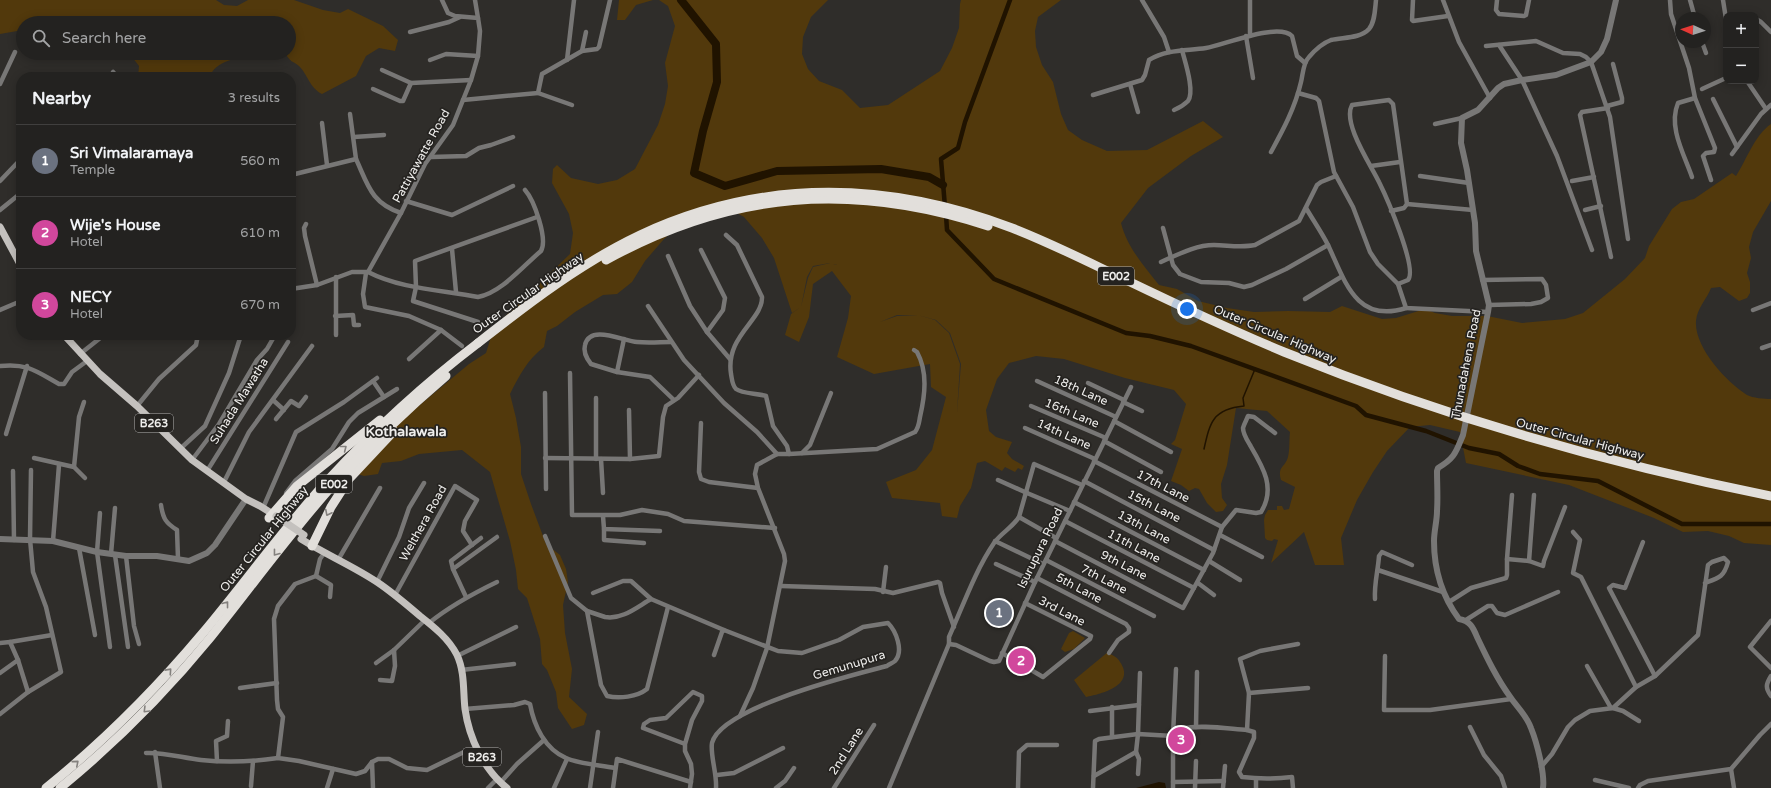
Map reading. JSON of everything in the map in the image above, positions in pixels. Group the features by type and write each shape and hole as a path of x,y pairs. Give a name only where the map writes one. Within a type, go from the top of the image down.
{"highway":[{"name":"Outer Circular Highway","path":"46,788 84,756 117,725 205,637 332,486 403,413 479,345 539,296 602,256 638,236 692,214 746,201 802,193 850,192 892,196 922,201 959,210 1014,229 1069,253 1250,338 1422,404 1501,430 1603,458 1707,484 1771,496"},
{"name":"Outer Circular Highway","path":"60,788 124,733 160,696 275,542 352,455 416,392 526,312 580,276 617,254 666,231 710,216 769,203 825,199 879,201 945,213 1004,232 1040,247 1255,346 1326,375 1434,414 1500,435 1602,464 1705,489 1771,502"},
{"path":"313,544 331,507 349,479 454,368"},
{"path":"273,517 286,498 297,486 416,392"}],"main road":[{"path":"0,227 16,257"},
{"name":"B263","path":"68,340 87,361 137,406 192,460 249,501 263,508 273,517 302,537 338,560 377,582 427,622 446,640 457,656 461,670 465,709 472,737 478,750 498,781 507,788"},
{"name":"B263","path":"249,501 257,510 273,517"}],"street":[{"path":"442,0 448,13 478,18"},
{"name":"Pattiyawatte Road","path":"367,273 401,213 425,164 453,125 471,80 478,56 480,31 475,0"},
{"path":"567,60 574,0"},
{"path":"538,94 542,74 582,52 597,49 599,47 610,0"},
{"path":"1142,0 1164,37 1169,52"},
{"path":"1250,0 1248,36 1253,78"},
{"path":"1271,152 1288,122 1298,93 1305,63 1320,46 1330,40 1353,37 1368,30 1373,22 1376,0"},
{"path":"1413,0 1413,22 1448,16"},
{"path":"1443,0 1459,42 1490,98"},
{"path":"1497,0 1496,10 1499,14 1524,16 1526,15 1528,0"},
{"path":"1435,124 1462,118 1478,110 1504,84 1556,75 1591,62 1601,52 1607,39 1616,0"},
{"path":"1670,0 1670,14 1689,68 1695,98 1715,148 1714,152 1706,153 1703,156 1711,180"},
{"path":"1690,0 1693,12"},
{"path":"1723,0 1725,12"},
{"path":"410,32 449,22 462,16"},
{"path":"1759,21 1771,31"},
{"path":"1093,95 1142,80 1149,60 1159,54 1207,48 1248,36 1280,31 1292,36 1296,56 1305,63"},
{"path":"582,52 586,32"},
{"path":"1486,46 1536,41 1563,53 1580,54 1591,62 1608,107 1628,239"},
{"path":"1498,45 1522,80 1557,156 1592,250"},
{"path":"1704,48 1706,53"},
{"path":"1174,110 1182,107 1188,100 1191,91 1182,50"},
{"path":"0,84 15,52"},
{"path":"430,60 446,54 478,56"},
{"path":"1612,257 1585,142 1580,114 1582,112 1608,107 1620,102 1622,98 1613,64"},
{"path":"382,70 411,83 471,80"},
{"path":"1702,89 1723,79"},
{"path":"373,89 403,101 411,83"},
{"path":"1130,84 1138,112"},
{"path":"1749,84 1766,109"},
{"path":"1298,93 1316,98 1319,101 1330,160 1336,176 1353,207 1370,252 1378,264 1398,284 1406,308"},
{"path":"463,100 538,94 572,105"},
{"path":"1692,177 1675,127 1675,115 1678,103 1695,98"},
{"path":"1713,99 1737,147"},
{"path":"1398,284 1408,280 1411,273 1402,236 1371,166 1356,138 1351,122 1350,108 1355,104 1392,101 1398,133 1400,162 1407,204"},
{"path":"1732,154 1761,114 1771,105"},
{"path":"350,114 356,159 372,193 381,204 401,213"},
{"name":"Thunadahena Road","path":"1462,118 1461,144 1473,210 1476,251 1489,305 1463,435 1456,452 1450,461 1438,468 1437,471 1437,511 1434,541 1438,575 1443,592 1459,619 1466,620 1472,626 1490,664 1511,699 1521,708 1531,728 1541,767 1543,788"},
{"path":"322,123 327,165"},
{"path":"354,137 384,135"},
{"path":"431,157 466,156 479,148 513,137"},
{"path":"296,172 356,159"},
{"path":"1371,166 1400,162"},
{"path":"0,181 16,164"},
{"path":"1161,262 1194,248 1212,245 1248,247 1255,245 1299,221 1317,185 1320,182 1336,176"},
{"path":"1420,176 1469,183"},
{"path":"1572,181 1594,177"},
{"path":"406,201 452,215 513,186"},
{"path":"296,289 317,285 352,272 367,273 416,287 456,292 478,297 486,295 496,290 541,251 544,246 538,217 530,196 525,190"},
{"path":"0,210 16,197"},
{"path":"1407,204 1473,210"},
{"path":"1391,211 1404,208 1407,204"},
{"path":"1585,210 1601,206"},
{"path":"1306,208 1328,244 1341,277 1362,304 1370,310 1388,313 1406,308 1425,308 1488,312"},
{"path":"478,322 413,301 416,287 415,261 538,217"},
{"path":"306,224 304,228 305,236 317,285"},
{"path":"1163,228 1173,265 1180,274 1201,282 1229,283 1244,287 1286,270 1328,244"},
{"path":"726,235 736,245 762,297 762,304 739,337 730,359 730,368 734,388 740,391 766,396 773,426 788,446 789,454"},
{"path":"452,249 456,292"},
{"path":"701,250 725,298 723,310 707,332"},
{"path":"668,256 690,306 707,332 730,359"},
{"path":"367,273 363,294 365,307 409,316 441,330 462,346"},
{"path":"336,277 336,335"},
{"path":"1305,298 1341,277"},
{"path":"1482,280 1542,280 1548,292 1548,298 1541,302 1489,305"},
{"path":"0,310 16,303"},
{"path":"1753,310 1771,303"},
{"path":"648,306 684,360 724,403 758,432 776,454"},
{"path":"335,316 353,316 354,325 358,325"},
{"path":"409,359 441,330"},
{"path":"672,342 637,342 599,334 592,335 585,344 584,352 591,364 617,372 650,377 674,400"},
{"path":"617,372 624,339"},
{"path":"80,354 98,340"},
{"path":"137,406 159,379 196,345 197,340"},
{"path":"180,449 205,426 229,373 239,340"},
{"path":"192,460 219,424 257,360 267,349 272,340"},
{"name":"Suhada Mawatha","path":"207,471 288,342"},
{"path":"224,482 249,432 312,346"},
{"path":"1762,348 1771,346"},
{"path":"593,593 623,581 631,581 651,599 767,648 785,561 775,528 758,488 755,474 757,465 776,454 877,449 916,432 924,399 924,372 920,358 914,350"},
{"path":"0,366 14,364 27,366 59,384 64,384 72,372 87,361"},
{"path":"6,434 27,366"},
{"path":"570,373 572,515 620,515 642,510 668,514 684,521 775,528"},
{"path":"545,458 630,459 659,456 662,417 666,406 678,398 699,375"},
{"path":"263,508 296,432 344,402 375,380 384,397"},
{"name":"18th Lane","path":"1037,381 1115,419 1171,452"},
{"path":"1088,383 1142,411"},
{"name":"Isurupura Road","path":"1002,653 1044,562 1131,387"},
{"path":"286,498 289,488 327,454 349,422 358,413 396,389"},
{"path":"545,393 546,489"},
{"path":"802,453 810,445 831,393"},
{"path":"276,419 292,401 299,406 306,397"},
{"path":"596,398 598,459 603,494"},
{"path":"273,400 284,410"},
{"path":"74,467 79,417 84,402"},
{"name":"16th Lane","path":"1031,406 1105,440 1161,472"},
{"path":"629,410 630,459"},
{"path":"1194,588 1209,561 1222,527 1236,510 1256,514 1261,512 1267,503 1269,490 1264,468 1244,434 1243,427 1248,416 1254,417 1275,432"},
{"path":"701,423 699,472 701,479 709,482 758,488"},
{"name":"14th Lane","path":"1025,428 1095,460"},
{"path":"34,458 59,465 74,467 85,478"},
{"name":"17th Lane","path":"1095,460 1222,527"},
{"name":"15th Lane","path":"1027,493 1034,464 1083,483 1214,550"},
{"path":"53,541 59,465"},
{"path":"0,714 28,692 61,672 46,607 33,572 30,539 31,470"},
{"path":"13,471 14,540"},
{"path":"998,480 1070,511"},
{"path":"377,582 399,537 409,508 424,482"},
{"name":"Welthera Road","path":"395,596 456,486 476,500 465,521 463,531 472,545"},
{"path":"338,560 380,488"},
{"path":"889,788 949,644 949,637 986,556 995,541 1016,523 1027,493"},
{"path":"1449,602 1471,588 1506,578 1512,495"},
{"path":"1529,561 1534,495"},
{"path":"0,539 53,541 97,552 126,556 157,556 189,561 207,553 249,501"},
{"name":"13th Lane","path":"1074,502 1204,570"},
{"path":"161,505 162,518 177,530 178,559"},
{"path":"1507,560 1529,561 1543,566 1565,507"},
{"path":"115,508 113,554 128,647"},
{"path":"100,514 97,552 110,647"},
{"path":"603,516 604,540 644,543"},
{"name":"9th Lane","path":"1019,517 1056,539 1183,608 1194,588"},
{"name":"11th Lane","path":"1065,521 1194,588"},
{"path":"604,529 660,532"},
{"path":"1573,532 1580,540 1573,573 1581,577 1636,688"},
{"path":"1220,535 1262,557"},
{"path":"545,536 571,598 587,611 605,617 623,616 651,599"},
{"path":"453,569 497,537"},
{"path":"466,597 453,569 451,561 481,538"},
{"name":"7th Lane","path":"995,541 1044,562 1154,616"},
{"path":"1643,542 1625,588 1613,585 1609,588 1655,676"},
{"path":"79,548 95,635"},
{"path":"316,576 320,559 325,552"},
{"path":"1375,599 1374,587 1378,570 1379,556 1382,552 1412,565"},
{"path":"126,556 134,626 139,644"},
{"path":"1612,708 1636,688 1655,676 1698,635 1705,583 1708,565 1724,558 1728,562 1725,572 1719,578 1705,583"},
{"path":"1209,561 1240,580"},
{"path":"996,564 1036,580"},
{"path":"883,592 886,567"},
{"path":"1378,570 1443,592"},
{"path":"316,576 331,585 330,598"},
{"path":"278,758 283,717 278,709 274,619 278,606 295,584 316,576"},
{"name":"5th Lane","path":"1036,580 1126,624 1129,628 1129,632 1118,640 1109,653"},
{"path":"376,663 443,611 466,597 497,582"},
{"path":"781,586 875,589 893,593 938,582 940,583 954,627"},
{"path":"1198,583 1214,595"},
{"path":"1466,620 1488,606 1492,606 1497,613 1505,615 1558,592"},
{"name":"3rd Lane","path":"1002,653 1043,677 1090,639 1091,636 1025,603"},
{"path":"587,611 601,686 607,696 613,698 631,696 647,690 668,607"},
{"path":"1771,621 1750,647 1771,668"},
{"name":"Gemunupura","path":"716,788 717,775 712,752 713,742 721,730 740,716 801,690 886,666 895,660 900,648 893,627 888,623 862,627 839,640 802,653 778,651 767,648 753,688 740,716"},
{"path":"457,656 516,627"},
{"path":"714,655 724,630"},
{"path":"0,643 52,636"},
{"path":"10,642 18,660 28,692"},
{"path":"949,644 956,645 994,662 999,661 1002,653"},
{"path":"1247,730 1249,693 1240,659 1260,651 1298,644"},
{"path":"380,680 392,681 395,666 394,650"},
{"path":"1385,656 1384,710 1430,710 1511,699"},
{"path":"0,673 18,660"},
{"path":"461,670 514,664"},
{"path":"1587,666 1612,708"},
{"path":"1173,788 1173,736 1176,669"},
{"path":"1196,727 1197,672"},
{"path":"1138,774 1139,759 1136,752 1140,673"},
{"path":"1771,676 1766,684 1767,690 1771,696"},
{"path":"240,688 276,683"},
{"path":"1249,693 1308,688"},
{"path":"685,744 643,728 644,724 650,720 666,718 693,692 702,696 702,701 692,720 685,744 691,764 690,788"},
{"path":"465,709 514,706 525,702 530,704 532,716 544,740 554,751 567,759 615,768"},
{"path":"1090,711 1112,707 1139,705"},
{"path":"1112,707 1112,737"},
{"path":"1541,767 1552,754 1568,727 1575,720 1590,711 1612,708 1623,711 1639,721"},
{"path":"217,761 216,741 227,736 228,721"},
{"path":"1639,786 1648,781 1732,769 1771,724"},
{"name":"2nd Lane","path":"834,788 874,725"},
{"path":"1093,788 1095,741 1112,737 1138,734 1173,736 1184,728 1196,727 1247,730 1254,732 1254,738 1239,772 1242,777 1276,779 1292,777 1294,788"},
{"path":"1470,727 1484,755 1500,776 1505,788"},
{"path":"590,788 598,732"},
{"path":"488,788 544,740"},
{"path":"1018,788 1019,752 1027,745 1057,745"},
{"path":"717,775 734,773 783,748"},
{"path":"146,753 154,752 237,763 278,758 299,760 356,774 365,771 372,762 378,758 389,759 407,768 427,770 464,752 478,750"},
{"path":"154,752 160,788"},
{"path":"1094,776 1136,752"},
{"path":"554,788 567,759"},
{"path":"613,788 617,759 691,782"},
{"path":"251,786 253,761"},
{"path":"1195,788 1196,761"},
{"path":"372,762 373,788"},
{"path":"1223,788 1225,766"},
{"path":"776,788 785,781 794,768"},
{"path":"327,788 333,769"},
{"path":"1732,769 1734,788"},
{"path":"1256,778 1256,788"},
{"path":"1595,780 1628,788"},
{"path":"1173,782 1224,782"}],"shaded area":[{"path":"0,0 216,0 224,5 237,6 248,0 294,0 323,10 340,13 348,9 383,26 398,40 395,51 379,48 366,56 356,76 322,94 314,88 299,66 291,60 296,60 296,16 16,16 16,31 0,34"},
{"path":"619,0 653,0 636,5 625,20 617,20"},
{"path":"659,0 828,0 811,17 803,37 802,54 808,69 819,81 842,90 860,108 888,105 940,71 952,48 959,28 961,0 1061,0 1038,17 1035,31 1036,47 1042,65 1053,82 1061,114 1068,130 1082,140 1107,151 1147,150 1203,121 1223,137 1191,156 1148,188 1121,223 1127,240 1159,285 1177,289 1198,301 1227,308 1254,312 1330,312 1342,306 1382,319 1396,318 1425,309 1435,313 1452,316 1487,316 1522,323 1565,319 1583,313 1625,279 1645,258 1649,246 1672,209 1681,202 1694,199 1732,173 1736,176 1755,141 1771,124 1771,201 1753,232 1749,247 1751,258 1747,273 1750,282 1750,293 1747,298 1739,301 1720,287 1711,288 1698,312 1696,321 1700,342 1721,373 1747,395 1771,399 1771,545 1744,543 1729,536 1708,531 1683,532 1654,518 1569,485 1466,463 1460,432 1430,425 1410,427 1387,451 1373,472 1357,500 1341,538 1344,565 1315,565 1304,532 1271,563 1278,540 1274,539 1272,541 1265,538 1265,515 1268,510 1277,510 1277,506 1282,506 1284,510 1289,509 1295,487 1281,480 1280,475 1281,469 1288,457 1290,432 1267,411 1236,408 1227,465 1221,484 1222,498 1227,505 1223,511 1216,512 1207,503 1199,489 1195,488 1189,491 1181,485 1171,481 1182,449 1171,444 1175,440 1186,404 1174,390 1125,378 1064,359 1036,356 1009,363 997,379 986,410 989,431 996,437 1012,442 1007,453 1012,459 1024,466 1022,470 1018,468 1015,472 1005,467 1002,471 985,461 977,463 971,488 960,506 957,518 942,516 940,503 892,498 886,482 916,470 932,450 946,397 931,387 930,364 874,374 837,357 848,318 851,296 832,271 813,284 809,317 799,342 785,335 791,314 801,307 792,313 774,258 762,238 744,217 730,209 689,216 664,239 645,261 632,282 617,294 603,295 575,312 557,326 547,331 544,347 528,363 510,394 521,447 521,474 546,544 560,555 566,569 568,582 563,605 565,633 572,669 569,697 587,714 584,725 572,729 558,708 556,692 547,670 542,664 540,639 527,598 518,589 510,541 490,472 462,450 419,454 401,461 382,463 378,474 364,476 354,473 367,453 415,409 469,364 486,353 494,327 570,254 573,233 569,214 552,183 553,169 557,165 571,178 598,184 617,180 635,169 658,125 665,104 668,86 665,63 675,26 668,6","holes":["830,263 813,267 808,278 801,307 807,277 813,266","897,315 918,315 897,316 880,322","918,315 936,320 950,333 961,364 957,413 960,364 949,333 935,320"]},
{"path":"134,60 231,60 217,66 212,72 138,72 139,66"},
{"path":"1073,631 1085,638 1074,649 1065,652 1061,649 1069,633"},
{"path":"1108,652 1119,660 1124,670 1124,677 1115,687 1108,691 1086,697 1074,680"},
{"path":"1159,782 1165,783 1166,788 1136,788"}],"waterway":[{"path":"681,0 716,44 717,82 703,131 694,173 725,186 777,171 881,169 929,177 943,185"},
{"path":"945,207 941,159 958,148 965,122 1010,0"},
{"path":"946,215 947,230 994,279 1126,333 1150,336 1191,346 1356,406 1366,415 1426,431 1469,448 1499,454 1518,466 1540,474 1598,481 1682,524 1771,524"},
{"path":"1204,449 1208,431 1215,418 1226,410 1244,406 1243,398 1255,369"}],"place":[{"name":"Sri Vimalaramaya","path":"999,613"},
{"name":"Wije's House","path":"1021,661"},
{"name":"NECY","path":"1181,740"}],"district":[{"name":"Kothalawala","path":"406,431"}]}
